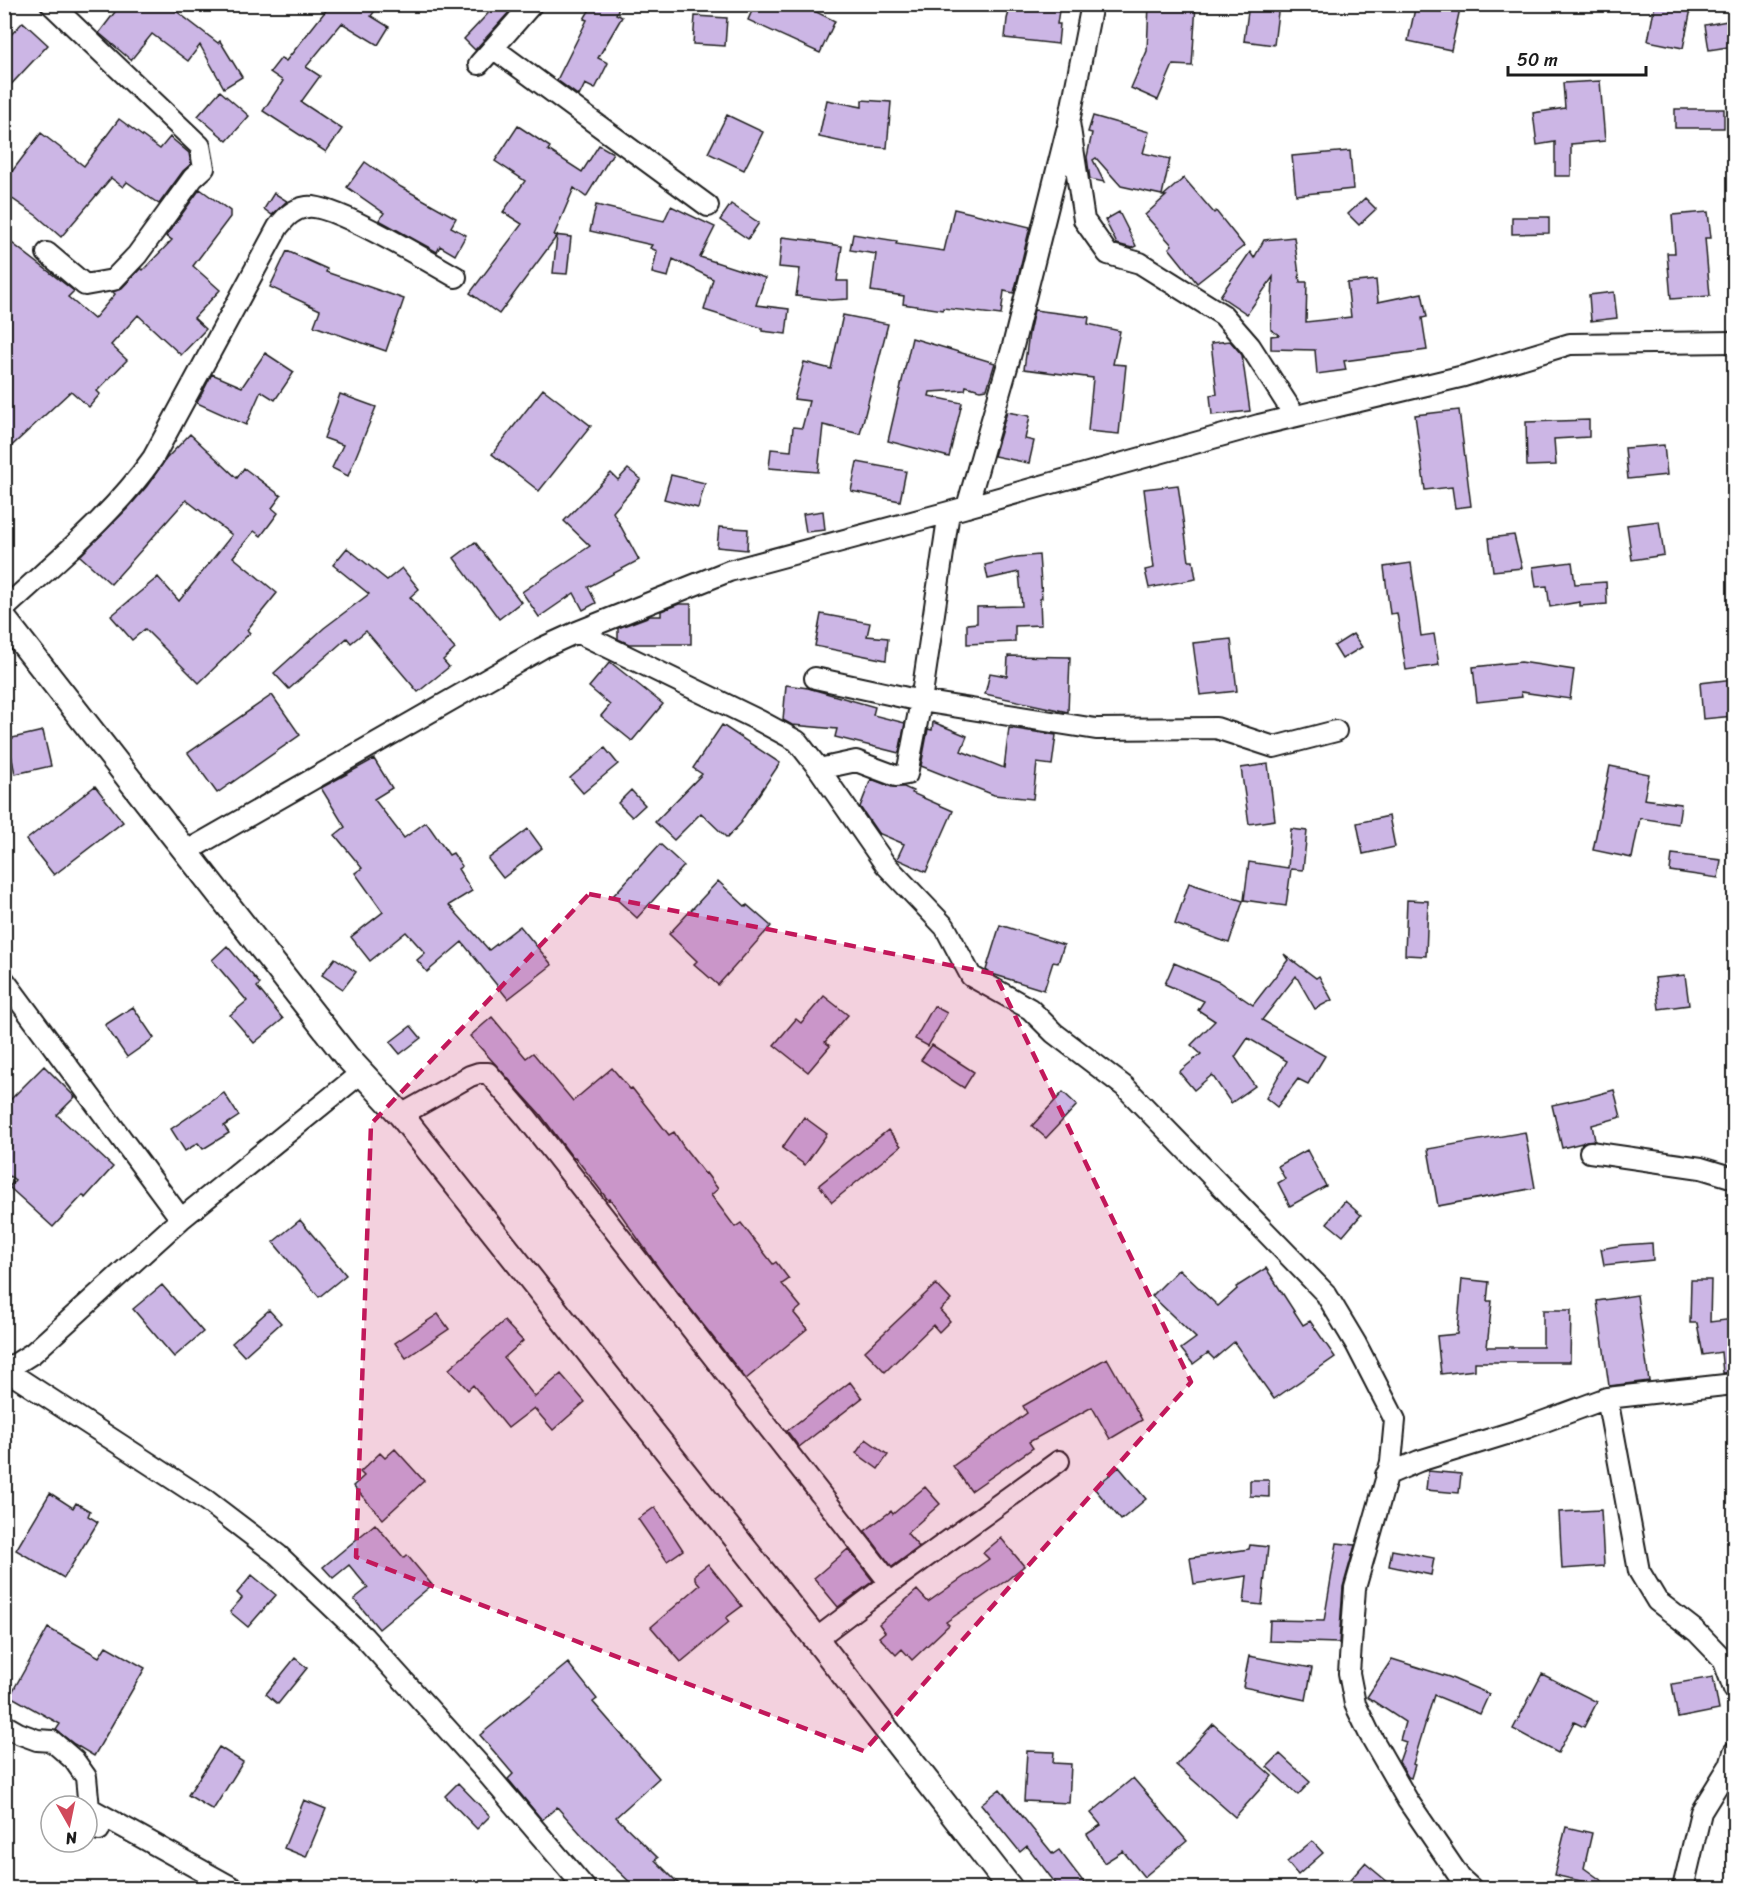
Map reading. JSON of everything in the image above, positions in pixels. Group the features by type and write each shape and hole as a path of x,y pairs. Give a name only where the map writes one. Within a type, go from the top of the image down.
{"street":[{"path":"47,253 85,285 113,280 137,255 193,178 204,168 200,146 51,4"},
{"path":"479,64 532,4"},
{"path":"819,769 856,761 896,776 908,774 958,510 1013,346 1069,122 1092,4"},
{"path":"493,48 708,206"},
{"path":"1069,122 1084,220 1108,254 1140,263 1223,315 1250,346 1294,416"},
{"path":"4,609 92,527 135,483 153,458 278,227 293,211 317,207 335,214 456,277"},
{"path":"187,851 532,654 577,632 729,571 958,510 1259,425 1464,376 1570,344 1734,342"},
{"path":"4,619 361,1073 401,1115 1010,1888"},
{"path":"577,632 797,741 885,864 945,927 970,976 1030,1009 1054,1033 1125,1087 1326,1294 1356,1344 1395,1420 1391,1462 1355,1588 1349,1673 1355,1704 1408,1801 1461,1879 1471,1888"},
{"path":"815,678 921,701 1096,729 1216,728 1274,747 1336,731"},
{"path":"4,980 181,1219"},
{"path":"361,1073 181,1219 33,1353 5,1373 207,1501 278,1555 364,1637 486,1772 582,1887"},
{"path":"401,1115 470,1076 488,1073 526,1117 890,1582"},
{"path":"1590,1152 1701,1168 1734,1178"},
{"path":"1386,1475 1419,1461 1526,1428 1607,1398 1734,1384"},
{"path":"1607,1398 1639,1571 1657,1601 1697,1632 1723,1659 1734,1689"},
{"path":"816,1639 890,1582 1059,1461"},
{"path":"4,1725 37,1740 52,1741 74,1760 86,1777 88,1794"},
{"path":"1683,1888 1701,1812 1730,1765 1734,1752"},
{"path":"99,1814 233,1888"}],"highlighted area":[{"path":"589,894 995,974 1191,1382 864,1751 356,1557 371,1124"}],"building":[{"path":"121,4 167,4 218,43 220,41 242,77 224,88 200,45 188,61 152,34 131,60 99,33"},
{"path":"331,4 380,4 371,16 389,27 378,45 342,23 306,67 320,76 301,102 342,129 326,152 263,111 283,81 270,72 281,58 286,61"},
{"path":"497,4 505,4 511,10 475,50 464,39"},
{"path":"593,4 621,4 616,14 622,17 598,58 608,63 595,89 585,84 579,96 557,80"},
{"path":"755,4 800,4 835,21 820,53 748,20"},
{"path":"1011,4 1060,4 1057,24 1060,24 1058,44 1005,38"},
{"path":"1149,4 1196,4 1192,66 1173,65 1158,100 1131,88 1147,51"},
{"path":"1249,4 1279,4 1274,45 1244,41"},
{"path":"1416,4 1461,4 1451,50 1408,41"},
{"path":"1655,4 1692,4 1683,48 1648,41"},
{"path":"695,16 727,18 725,46 693,44"},
{"path":"1733,20 1734,46 1709,50 1705,25"},
{"path":"23,22 48,45 4,92 4,42"},
{"path":"1600,81 1605,141 1571,144 1571,176 1555,176 1555,142 1537,145 1533,113 1565,108 1563,83"},
{"path":"220,91 249,116 227,141 198,116"},
{"path":"827,100 862,107 862,100 891,102 887,148 861,146 819,137"},
{"path":"1675,109 1724,109 1724,128 1675,128"},
{"path":"727,115 763,132 744,170 708,153"},
{"path":"1093,116 1149,132 1143,153 1170,159 1162,195 1121,186 1096,158 1093,160 1104,182 1090,179 1087,157 1092,133 1088,132"},
{"path":"119,119 160,149 170,137 189,153 191,164 183,171 159,204 127,182 123,187 111,178 61,237 37,216 4,193 4,182 41,133 84,166"},
{"path":"518,126 550,147 548,150 582,172 599,145 613,153 586,197 574,188 554,235 571,237 567,274 553,273 557,236 499,314 470,293 522,224 503,212 525,181 495,161"},
{"path":"1350,151 1353,189 1296,195 1292,156"},
{"path":"365,162 401,187 456,218 451,227 466,235 455,255 440,246 437,252 379,220 384,213 347,187"},
{"path":"1184,178 1214,213 1216,211 1244,246 1197,283 1169,248 1172,245 1145,215"},
{"path":"200,189 230,211 230,217 193,266 220,290 194,318 206,329 181,355 138,315 111,345 127,360 97,391 100,394 89,407 71,391 4,453 4,237 74,291 68,297 94,319 115,294 113,292 122,288 141,268 143,270 172,240 166,236"},
{"path":"274,193 287,201 272,215 264,209"},
{"path":"1365,198 1376,209 1359,225 1348,214"},
{"path":"731,204 759,223 748,239 720,220"},
{"path":"596,205 664,221 671,206 715,227 700,257 765,278 756,305 789,309 786,334 762,331 762,328 704,310 713,279 673,259 668,277 652,273 657,251 650,248 652,245 590,231"},
{"path":"954,209 1030,227 1014,293 1004,291 1001,315 903,304 904,296 871,291 876,254 850,250 853,234 897,241 896,244 944,251"},
{"path":"1119,212 1136,246 1132,248 1117,244 1105,220"},
{"path":"1708,212 1711,238 1705,238 1710,296 1671,299 1667,253 1675,253 1672,215"},
{"path":"1512,217 1549,217 1549,233 1512,234"},
{"path":"782,237 842,246 837,281 848,281 848,299 831,300 796,296 800,269 779,267"},
{"path":"1294,237 1300,282 1307,282 1306,322 1351,317 1347,283 1376,280 1378,302 1422,293 1427,317 1422,318 1427,350 1344,361 1346,370 1317,374 1315,350 1271,349 1271,336 1279,335 1271,330 1273,277 1247,314 1220,296 1250,252 1254,258 1264,240"},
{"path":"287,251 327,269 326,272 404,299 386,351 314,326 320,310 270,287"},
{"path":"1614,292 1617,318 1591,321 1589,295"},
{"path":"1034,310 1089,317 1088,324 1120,331 1113,364 1126,365 1119,434 1088,431 1093,378 1024,369"},
{"path":"843,315 888,324 860,434 823,425 818,472 769,468 771,449 791,451 793,427 802,428 809,401 794,399 804,362 831,369"},
{"path":"912,338 995,363 987,389 980,390 966,386 965,390 930,392 929,396 962,403 949,457 888,441"},
{"path":"1230,341 1242,355 1250,411 1212,415 1210,395 1217,394 1211,343"},
{"path":"265,353 294,372 275,400 261,391 246,425 197,403 212,374 242,387"},
{"path":"543,389 591,426 539,491 492,454"},
{"path":"340,394 376,407 348,476 332,468 343,445 324,438"},
{"path":"1459,410 1471,506 1455,508 1452,487 1425,490 1415,415"},
{"path":"1007,412 1030,416 1025,439 1034,441 1029,463 994,456"},
{"path":"1589,420 1589,437 1554,439 1556,465 1527,466 1526,422"},
{"path":"190,434 237,478 244,468 281,496 272,508 278,513 261,536 254,531 233,557 277,593 247,630 250,633 199,683 145,629 132,640 111,616 158,577 179,601 232,535 186,500 111,584 80,556 129,507 166,459"},
{"path":"1664,445 1667,475 1628,479 1625,448"},
{"path":"857,462 906,471 900,501 851,491"},
{"path":"628,469 641,479 613,512 639,560 588,587 596,603 583,610 574,593 539,617 522,592 590,546 564,521 611,473 618,480"},
{"path":"671,475 705,483 698,508 664,499"},
{"path":"1178,485 1189,561 1193,561 1196,579 1149,588 1145,570 1154,568 1144,489"},
{"path":"823,511 825,530 806,532 803,514"},
{"path":"1659,521 1664,555 1632,560 1627,525"},
{"path":"719,527 748,529 747,550 717,547"},
{"path":"1514,535 1522,568 1493,571 1489,538"},
{"path":"475,542 521,602 499,619 454,558"},
{"path":"347,548 387,580 402,568 419,589 410,597 455,649 443,660 449,667 418,692 366,631 351,643 347,638 289,689 274,673 324,628 369,594 333,565"},
{"path":"1039,555 1041,625 1015,626 1015,642 967,644 967,624 977,623 977,607 1022,606 1019,572 988,579 985,565 1017,557"},
{"path":"1572,562 1575,584 1606,582 1607,604 1580,606 1580,602 1550,607 1547,586 1536,587 1533,567"},
{"path":"1411,563 1421,636 1434,634 1439,665 1406,670 1397,613 1390,614 1384,567"},
{"path":"679,604 691,604 691,644 629,644 618,639 618,628 650,616 661,616 661,611"},
{"path":"821,614 870,623 867,636 888,638 886,660 815,646"},
{"path":"1353,634 1362,647 1342,659 1334,646"},
{"path":"1231,639 1237,691 1200,695 1193,643"},
{"path":"1008,656 1070,657 1068,712 985,694 990,673 1007,676"},
{"path":"610,662 663,704 632,741 601,716 610,705 589,687"},
{"path":"1521,662 1574,670 1570,699 1521,692 1522,697 1477,702 1473,667"},
{"path":"1734,679 1734,716 1703,719 1700,683"},
{"path":"786,685 808,688 875,707 873,715 905,723 899,753 835,737 837,729 792,725 783,720"},
{"path":"272,695 300,735 217,793 188,753"},
{"path":"933,722 967,736 961,751 1004,768 1009,728 1056,735 1052,765 1037,763 1033,799 994,795 921,766 928,729 932,730"},
{"path":"722,725 780,763 742,822 727,838 701,813 674,840 655,822 702,774 693,768"},
{"path":"43,731 51,766 15,774 8,739"},
{"path":"605,748 618,764 583,793 570,778"},
{"path":"374,759 392,788 374,799 404,838 426,822 449,855 453,853 462,866 458,869 472,891 449,905 489,950 520,926 552,965 508,999 462,942 427,972 417,960 425,953 406,932 370,961 351,937 383,912 355,873 362,868 335,835 345,827 321,788"},
{"path":"1268,764 1275,820 1249,824 1241,768"},
{"path":"1610,766 1649,774 1644,799 1681,804 1678,824 1640,818 1632,858 1593,850"},
{"path":"871,779 892,787 904,787 913,791 912,793 953,811 926,872 897,859 904,844 878,833 860,807"},
{"path":"95,786 123,822 54,875 26,840"},
{"path":"631,790 645,805 632,817 618,803"},
{"path":"1389,816 1395,847 1363,854 1357,823"},
{"path":"528,829 542,848 503,878 488,859"},
{"path":"1291,829 1307,831 1303,870 1291,869 1286,906 1244,900 1249,862 1288,868"},
{"path":"660,844 684,866 637,918 613,896"},
{"path":"1672,854 1721,860 1718,878 1670,871"},
{"path":"718,881 771,926 718,985 694,964 697,961 669,934"},
{"path":"1189,883 1243,901 1229,943 1175,924"},
{"path":"1407,900 1428,901 1426,956 1405,955"},
{"path":"1000,925 1064,945 1058,963 1053,962 1044,990 992,974 986,970"},
{"path":"227,946 260,984 257,987 283,1019 254,1043 230,1015 247,1001 212,960"},
{"path":"1284,954 1316,978 1319,976 1332,1000 1315,1009 1296,976 1262,1020 1325,1056 1308,1084 1298,1079 1277,1107 1266,1098 1287,1061 1248,1038 1235,1057 1255,1086 1231,1103 1212,1075 1194,1090 1179,1072 1201,1054 1191,1045 1215,1021 1198,1010 1204,1001 1165,984 1174,963 1219,982 1253,1005 1288,960"},
{"path":"335,958 356,972 343,989 322,975"},
{"path":"1685,975 1689,1005 1659,1009 1655,978"},
{"path":"824,996 848,1015 825,1042 830,1046 808,1072 774,1045 796,1019 801,1023"},
{"path":"934,1006 947,1013 928,1046 915,1039"},
{"path":"133,1007 154,1038 127,1057 105,1025"},
{"path":"492,1017 526,1058 533,1053 573,1101 612,1068 630,1089 632,1088 669,1135 674,1132 706,1173 718,1189 711,1195 735,1227 741,1223 773,1264 776,1262 789,1279 782,1284 801,1307 794,1313 807,1329 746,1379 660,1270 610,1199 608,1200 575,1157 573,1158 540,1114 470,1036"},
{"path":"411,1026 421,1038 400,1054 390,1042"},
{"path":"932,1045 974,1072 964,1088 921,1060"},
{"path":"44,1066 75,1097 57,1115 113,1167 85,1198 83,1195 53,1227 9,1187 15,1180 4,1172 4,1106"},
{"path":"1614,1090 1621,1117 1592,1125 1595,1140 1562,1148 1552,1105"},
{"path":"1063,1092 1077,1105 1046,1138 1032,1126"},
{"path":"224,1093 239,1116 224,1126 229,1133 203,1149 198,1143 185,1151 171,1129"},
{"path":"804,1117 827,1134 805,1165 782,1148"},
{"path":"888,1130 901,1146 832,1202 819,1185"},
{"path":"1525,1132 1535,1188 1438,1206 1428,1149"},
{"path":"1307,1150 1326,1186 1290,1206 1278,1183 1285,1179 1278,1166"},
{"path":"1345,1201 1361,1215 1343,1236 1327,1223"},
{"path":"300,1220 346,1275 319,1297 273,1242"},
{"path":"1652,1243 1653,1260 1604,1265 1601,1249"},
{"path":"1266,1268 1303,1325 1310,1321 1335,1357 1274,1399 1234,1342 1214,1359 1208,1353 1193,1364 1181,1349 1196,1338 1152,1296 1179,1269 1218,1306 1237,1289 1236,1287"},
{"path":"1462,1279 1489,1282 1487,1301 1492,1301 1487,1347 1543,1347 1543,1310 1571,1310 1570,1362 1475,1362 1475,1370 1441,1374 1437,1336 1457,1334"},
{"path":"1691,1280 1711,1280 1710,1322 1734,1319 1734,1372 1723,1373 1721,1352 1703,1355 1697,1323 1690,1323"},
{"path":"936,1284 951,1300 940,1310 950,1321 939,1332 933,1325 885,1372 865,1351"},
{"path":"162,1285 203,1332 174,1357 133,1309"},
{"path":"1637,1295 1649,1381 1609,1386 1597,1301"},
{"path":"269,1310 281,1323 244,1356 232,1343"},
{"path":"438,1314 449,1329 406,1358 395,1343"},
{"path":"504,1321 523,1341 504,1358 535,1397 561,1374 585,1402 553,1430 534,1408 508,1428 473,1385 468,1390 449,1369"},
{"path":"1107,1358 1142,1420 1110,1439 1092,1407 1029,1442 1033,1448 971,1491 953,1466 1027,1413 1023,1406"},
{"path":"850,1382 862,1398 799,1447 787,1431"},
{"path":"866,1439 888,1455 878,1469 856,1453"},
{"path":"395,1449 424,1481 383,1519 353,1486 364,1476 360,1472 380,1453 385,1458"},
{"path":"1119,1467 1146,1499 1121,1520 1094,1488"},
{"path":"1428,1471 1461,1474 1459,1493 1426,1490"},
{"path":"1250,1480 1269,1480 1269,1497 1250,1496"},
{"path":"925,1487 940,1504 907,1533 919,1547 892,1567 865,1531 891,1511 893,1514"},
{"path":"50,1493 73,1508 76,1503 90,1511 88,1516 98,1522 64,1578 16,1550"},
{"path":"655,1507 683,1550 667,1561 638,1519"},
{"path":"1601,1510 1604,1566 1562,1569 1559,1512"},
{"path":"375,1524 404,1558 407,1555 432,1585 379,1629 354,1599 368,1588 349,1565 333,1578 323,1567"},
{"path":"1001,1538 1024,1566 946,1622 949,1625 912,1660 902,1649 896,1655 879,1637 885,1632 879,1624 917,1590 928,1602 989,1559 983,1553"},
{"path":"1337,1543 1355,1545 1343,1587 1339,1643 1269,1641 1270,1620 1324,1621"},
{"path":"1250,1545 1268,1547 1262,1605 1244,1603 1247,1576 1194,1584 1190,1558 1249,1549"},
{"path":"848,1549 873,1581 838,1607 814,1578"},
{"path":"1392,1550 1434,1558 1431,1575 1389,1566"},
{"path":"708,1564 742,1606 726,1618 729,1622 681,1662 651,1627 700,1585 695,1579 695,1574"},
{"path":"252,1575 276,1595 248,1627 230,1612 242,1598 237,1593"},
{"path":"48,1628 99,1657 106,1646 145,1668 94,1756 56,1730 60,1724 10,1696"},
{"path":"1249,1656 1312,1668 1306,1700 1243,1687"},
{"path":"295,1658 307,1668 278,1704 266,1694"},
{"path":"1392,1659 1449,1677 1489,1694 1480,1714 1434,1695 1413,1764 1415,1765 1411,1778 1399,1762 1406,1742 1400,1740 1405,1722 1367,1697"},
{"path":"568,1663 597,1699 593,1702 659,1778 616,1817 658,1858 655,1860 683,1888 636,1888 588,1842 557,1807 542,1820 508,1779 513,1774 480,1735"},
{"path":"1542,1674 1597,1702 1584,1727 1574,1722 1558,1753 1513,1729"},
{"path":"1713,1677 1719,1710 1678,1718 1672,1684"},
{"path":"1213,1724 1272,1776 1235,1817 1176,1765"},
{"path":"219,1747 243,1762 213,1810 188,1795"},
{"path":"1027,1751 1054,1752 1053,1763 1071,1764 1069,1803 1024,1801"},
{"path":"1280,1754 1310,1782 1298,1795 1267,1767"},
{"path":"1133,1778 1187,1841 1144,1877 1123,1851 1104,1863 1087,1834 1101,1825 1091,1813"},
{"path":"458,1783 490,1816 477,1829 445,1796"},
{"path":"1000,1789 1053,1854 1059,1850 1088,1888 1059,1888 1027,1846 1020,1852 981,1804"},
{"path":"304,1800 326,1809 306,1857 284,1848"},
{"path":"1566,1827 1592,1833 1584,1868 1612,1888 1554,1875"},
{"path":"1312,1841 1323,1853 1298,1875 1287,1862"},
{"path":"1365,1863 1395,1888 1343,1888"}]}
